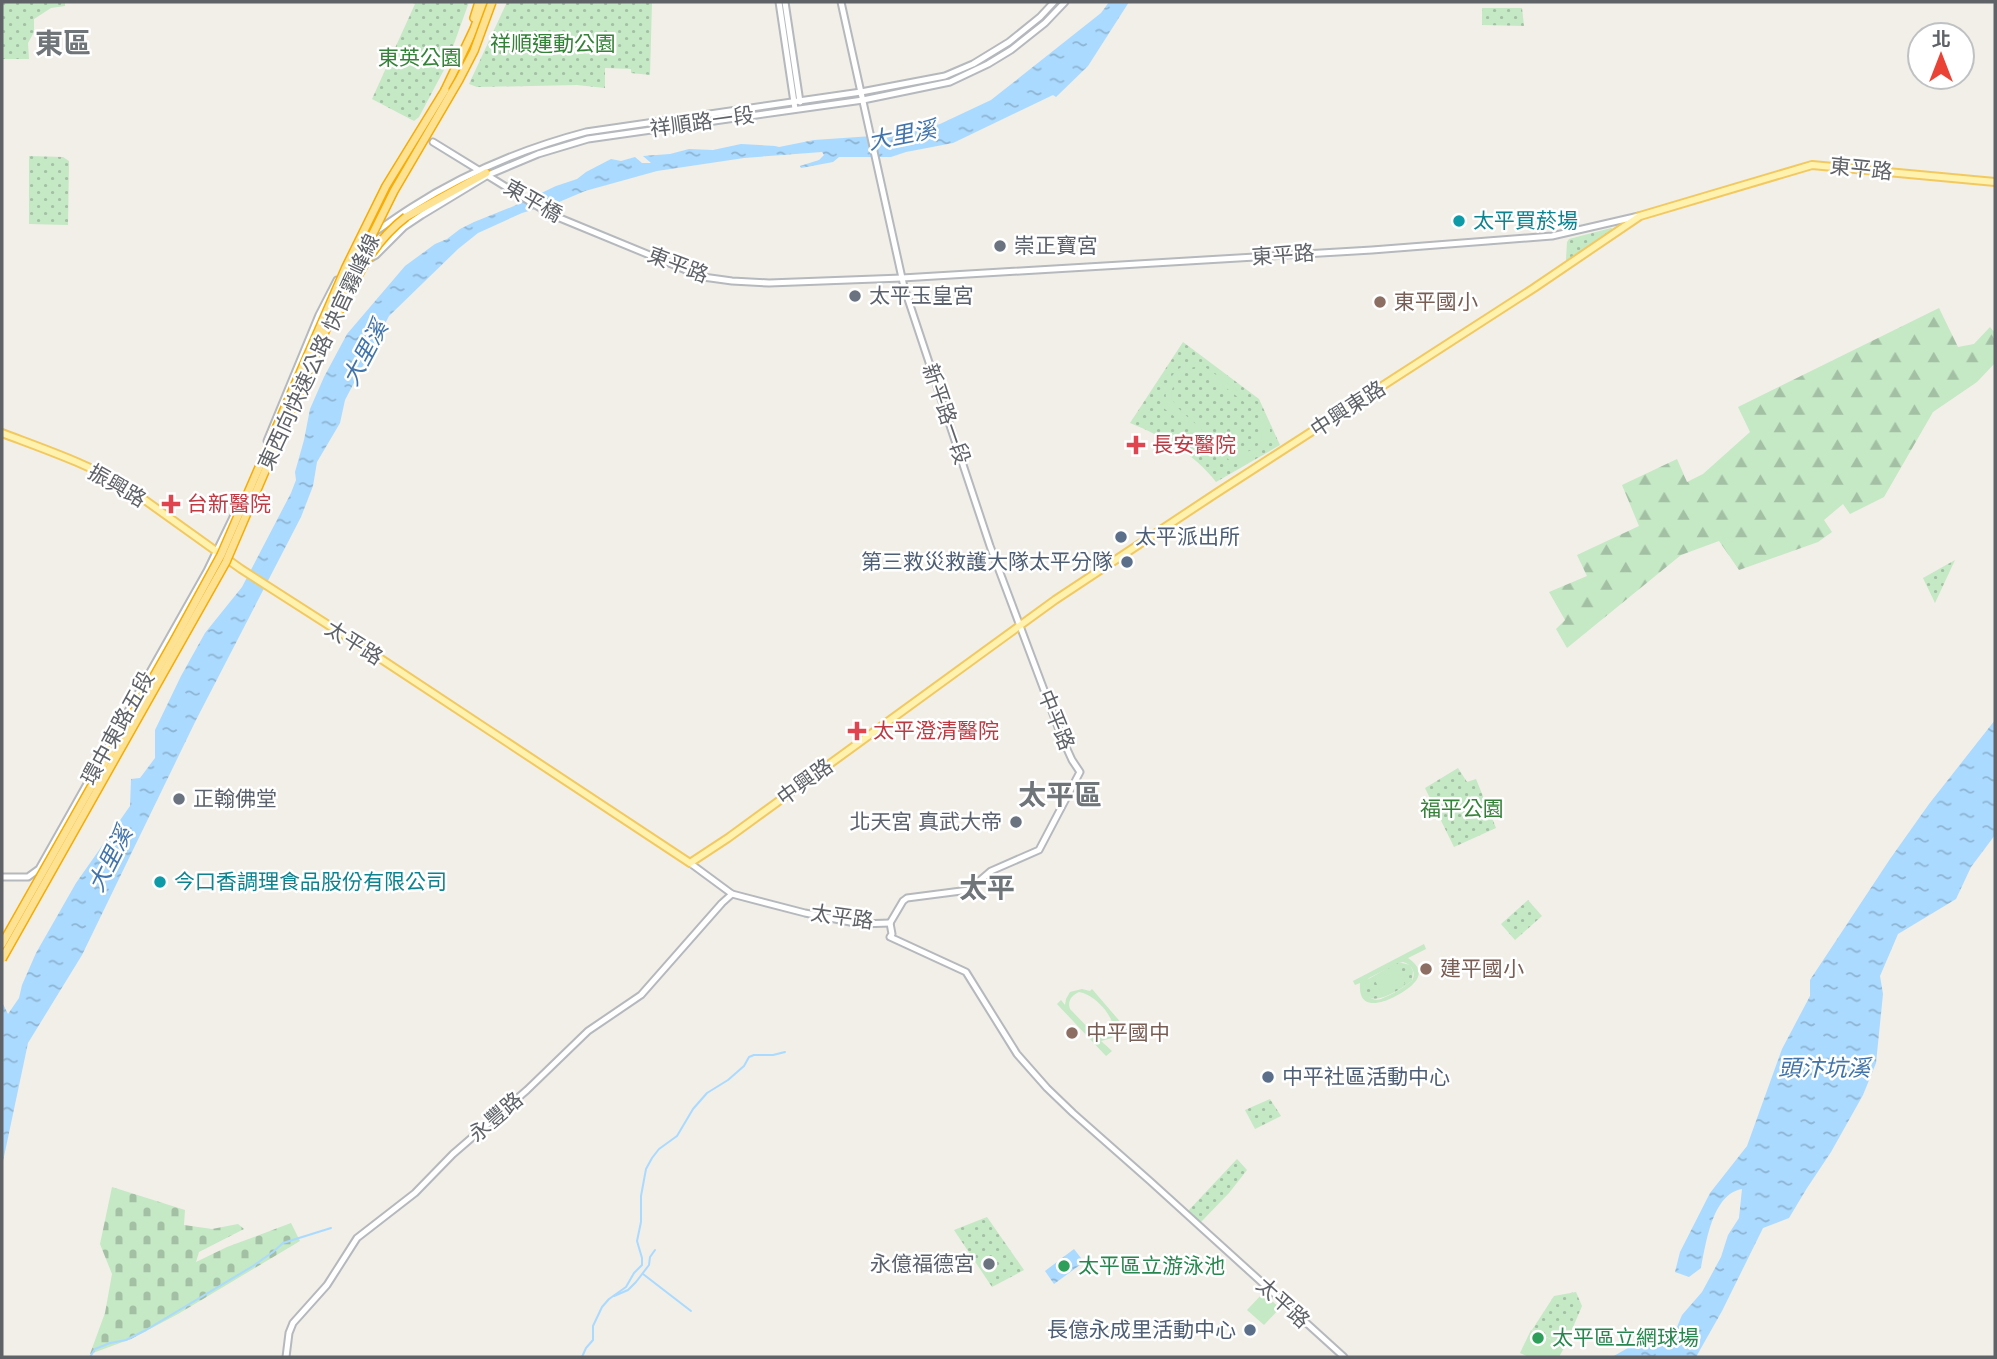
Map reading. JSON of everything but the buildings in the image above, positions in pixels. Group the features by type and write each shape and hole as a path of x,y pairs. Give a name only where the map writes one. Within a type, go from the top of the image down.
{"highway":[{"path":"473,32 472,23 479,2"},
{"name":"東西向快速公路 快官霧峰線","path":"2,944 221,555 346,267 386,186 445,90 484,2"},
{"name":"東西向快速公路 快官霧峰線","path":"2,959 226,562 330,320 394,191 474,51 492,2"},
{"path":"310,366 371,253 389,230 406,217 487,174"}],"main road":[{"name":"東平路","path":"1640,216 1812,165 1995,182"},
{"name":"中興東路","path":"1055,600 1640,216"},
{"name":"振興路","path":"2,433 49,450 113,479 223,557"},
{"name":"太平路","path":"223,557 690,863"},
{"name":"中興路","path":"690,863 1055,600"}],"street":[{"path":"782,2 798,109"},
{"name":"新平路一段","path":"841,2 902,278 940,399 1031,656"},
{"name":"祥順路一段","path":"346,263 370,259 404,227 487,174 534,148 586,132 861,92 930,79 962,69 1018,36 1054,2"},
{"name":"祥順路一段","path":"354,246 415,205 538,154 576,142 863,100 931,87 963,77 1011,50 1045,23 1065,2"},
{"path":"433,142 487,174"},
{"name":"東平橋","path":"487,174 550,214 572,223"},
{"name":"環中東路五段","path":"2,877 28,877 39,869 216,552 245,493 319,315 372,209"},
{"name":"東平路","path":"572,223 714,279 769,283 902,278 1372,250 1552,236 1640,216"},
{"name":"中平路","path":"890,923 907,898 969,890 991,871 1039,850 1080,772 1062,738 1031,656"},
{"name":"太平路","path":"690,863 732,894 860,924 890,923 890,937 966,972 1022,1060 1047,1088 1344,1357"},
{"name":"永豐路","path":"286,1357 293,1323 327,1285 357,1238 415,1193 453,1154 527,1090 588,1031 641,995 732,894"}],"green space":[{"path":"2,2 65,2 65,6 51,8 34,19 34,32 28,43 29,59 2,59"},
{"name":"東英公園","path":"411,2 469,2 446,66 419,117 414,121 372,99 415,4"},
{"name":"祥順運動公園","path":"507,2 652,2 650,75 631,73 631,69 605,68 605,88 577,85 477,87 469,84"},
{"path":"1482,8 1522,8 1524,26 1482,25"},
{"path":"29,156 63,157 69,161 68,225 29,224"},
{"path":"1611,228 1614,230 1566,260 1569,239"},
{"path":"1939,308 1958,347 1974,344 1990,327 1995,333 1995,363 1977,382 1933,412 1884,497 1850,514 1843,504 1824,520 1832,532 1818,542 1739,570 1719,541 1681,555 1567,648 1556,629 1565,620 1549,592 1587,576 1577,555 1639,526 1622,485 1677,459 1687,482 1703,474 1750,432 1738,407"},
{"path":"1183,342 1259,399 1280,445 1216,482 1198,463 1177,447 1130,423"},
{"path":"1190,362 1199,363 1261,409 1270,432 1261,452 1246,461 1236,459 1233,463 1161,406 1166,400 1171,377","holes":["1194,367 1202,369 1258,413 1262,437 1257,447 1241,453 1231,451 1175,405 1171,393 1179,377"]},
{"path":"1955,560 1935,603 1923,578"},
{"name":"福平公園","path":"1458,768 1467,782 1476,779 1496,828 1454,847 1425,788"},
{"path":"1528,900 1542,916 1515,940 1501,924"},
{"path":"1424,944 1426,949 1408,958 1415,964 1419,975 1412,985 1394,997 1370,1003 1362,997 1360,983 1355,985 1353,981","holes":["1403,962 1413,970 1412,981 1381,999 1372,999 1365,990 1369,978"]},
{"path":"1398,962 1410,965 1413,971 1412,981 1382,998 1369,997 1365,991 1365,981"},
{"path":"1395,965 1405,984 1383,996 1373,977"},
{"path":"1092,989 1129,1032 1118,1025 1112,1038 1101,1041 1112,1051 1106,1056 1057,1004 1061,1000 1065,1005 1070,992","holes":["1079,992 1096,1000 1109,1016 1113,1027 1105,1036 1094,1034 1070,1009 1072,997"]},
{"path":"1270,1099 1281,1116 1255,1129 1245,1110"},
{"path":"1237,1159 1247,1170 1201,1222 1188,1211"},
{"path":"112,1187 185,1210 184,1225 212,1229 238,1224 244,1229 199,1252 196,1262 227,1247 291,1223 300,1241 178,1314 131,1339 90,1354 105,1313 112,1274 100,1244"},
{"path":"987,1217 1024,1270 992,1287 954,1230"},
{"path":"1576,1292 1582,1306 1565,1346 1532,1330 1554,1296"},
{"path":"1263,1293 1280,1308 1264,1325 1247,1310"},
{"name":"太平區立網球場","path":"1531,1330 1565,1346 1559,1357 1529,1357 1520,1353"}],"water":[{"name":"大里溪","path":"1109,2 1129,2 1088,66 1056,97 1053,95 953,143 891,157 839,157 833,162 801,168 800,166 819,160 824,155 822,152 744,158 657,171 585,191 522,213 478,233 389,316 345,400 340,423 317,462 313,486 301,517 196,720 82,955 28,1043 2,1166 2,1002 8,1014 19,998 36,953 76,883 130,806 131,779 140,778 155,758 155,730 181,676 205,633 242,587 291,493 310,409 347,334 405,266 460,229 577,179 611,159 621,161 635,157 642,163 651,163 643,156 689,149 713,150 741,144 779,147 814,140 902,134 940,124 991,100 1101,13"},
{"name":"頭汴坑溪","path":"1995,720 1995,835 1971,867 1956,899 1898,934 1880,976 1883,994 1876,1063 1863,1095 1831,1152 1789,1218 1763,1228 1696,1357 1612,1357 1642,1340 1677,1327 1682,1315 1702,1292 1721,1257 1728,1235 1739,1218 1742,1189 1732,1193 1717,1210 1708,1234 1701,1268 1689,1277 1675,1272 1680,1252 1710,1193 1747,1146 1782,1049 1810,996 1810,980 1929,804"},
{"name":"太平區立游泳池","path":"1074,1249 1084,1262 1054,1284 1045,1271"}],"waterway":[{"path":"582,1357 593,1340 593,1326 602,1307 626,1287 642,1265 637,1241 641,1222 641,1196 646,1169 652,1158 659,1149 677,1136 693,1109 707,1093 728,1080 744,1066 749,1057 785,1052"},
{"path":"90,1357 95,1349 126,1340 146,1330 253,1266 283,1243 331,1228"},
{"path":"614,1296 628,1290 636,1282 649,1265 655,1250"},
{"path":"643,1274 691,1311"}],"place":[{"name":"太平買菸場","path":"1459,221"},
{"name":"崇正寶宮","path":"1000,246"},
{"name":"太平玉皇宮","path":"855,296"},
{"name":"東平國小","path":"1380,302"},
{"name":"長安醫院","path":"1136,445"},
{"name":"台新醫院","path":"171,504"},
{"name":"太平派出所","path":"1121,537"},
{"name":"第三救災救護大隊太平分隊","path":"1127,562"},
{"name":"太平澄清醫院","path":"857,731"},
{"name":"正翰佛堂","path":"179,799"},
{"name":"北天宮 真武大帝","path":"1016,822"},
{"name":"今口香調理食品股份有限公司","path":"160,882"},
{"name":"建平國小","path":"1426,969"},
{"name":"中平國中","path":"1072,1033"},
{"name":"中平社區活動中心","path":"1268,1077"},
{"name":"永億福德宮","path":"989,1264"},
{"name":"太平區立游泳池","path":"1064,1266"},
{"name":"長億永成里活動中心","path":"1250,1330"},
{"name":"太平區立網球場","path":"1538,1338"}],"district":[{"name":"東區","path":"63,43"},
{"name":"太平區","path":"1060,795"},
{"name":"太平","path":"987,888"}]}
